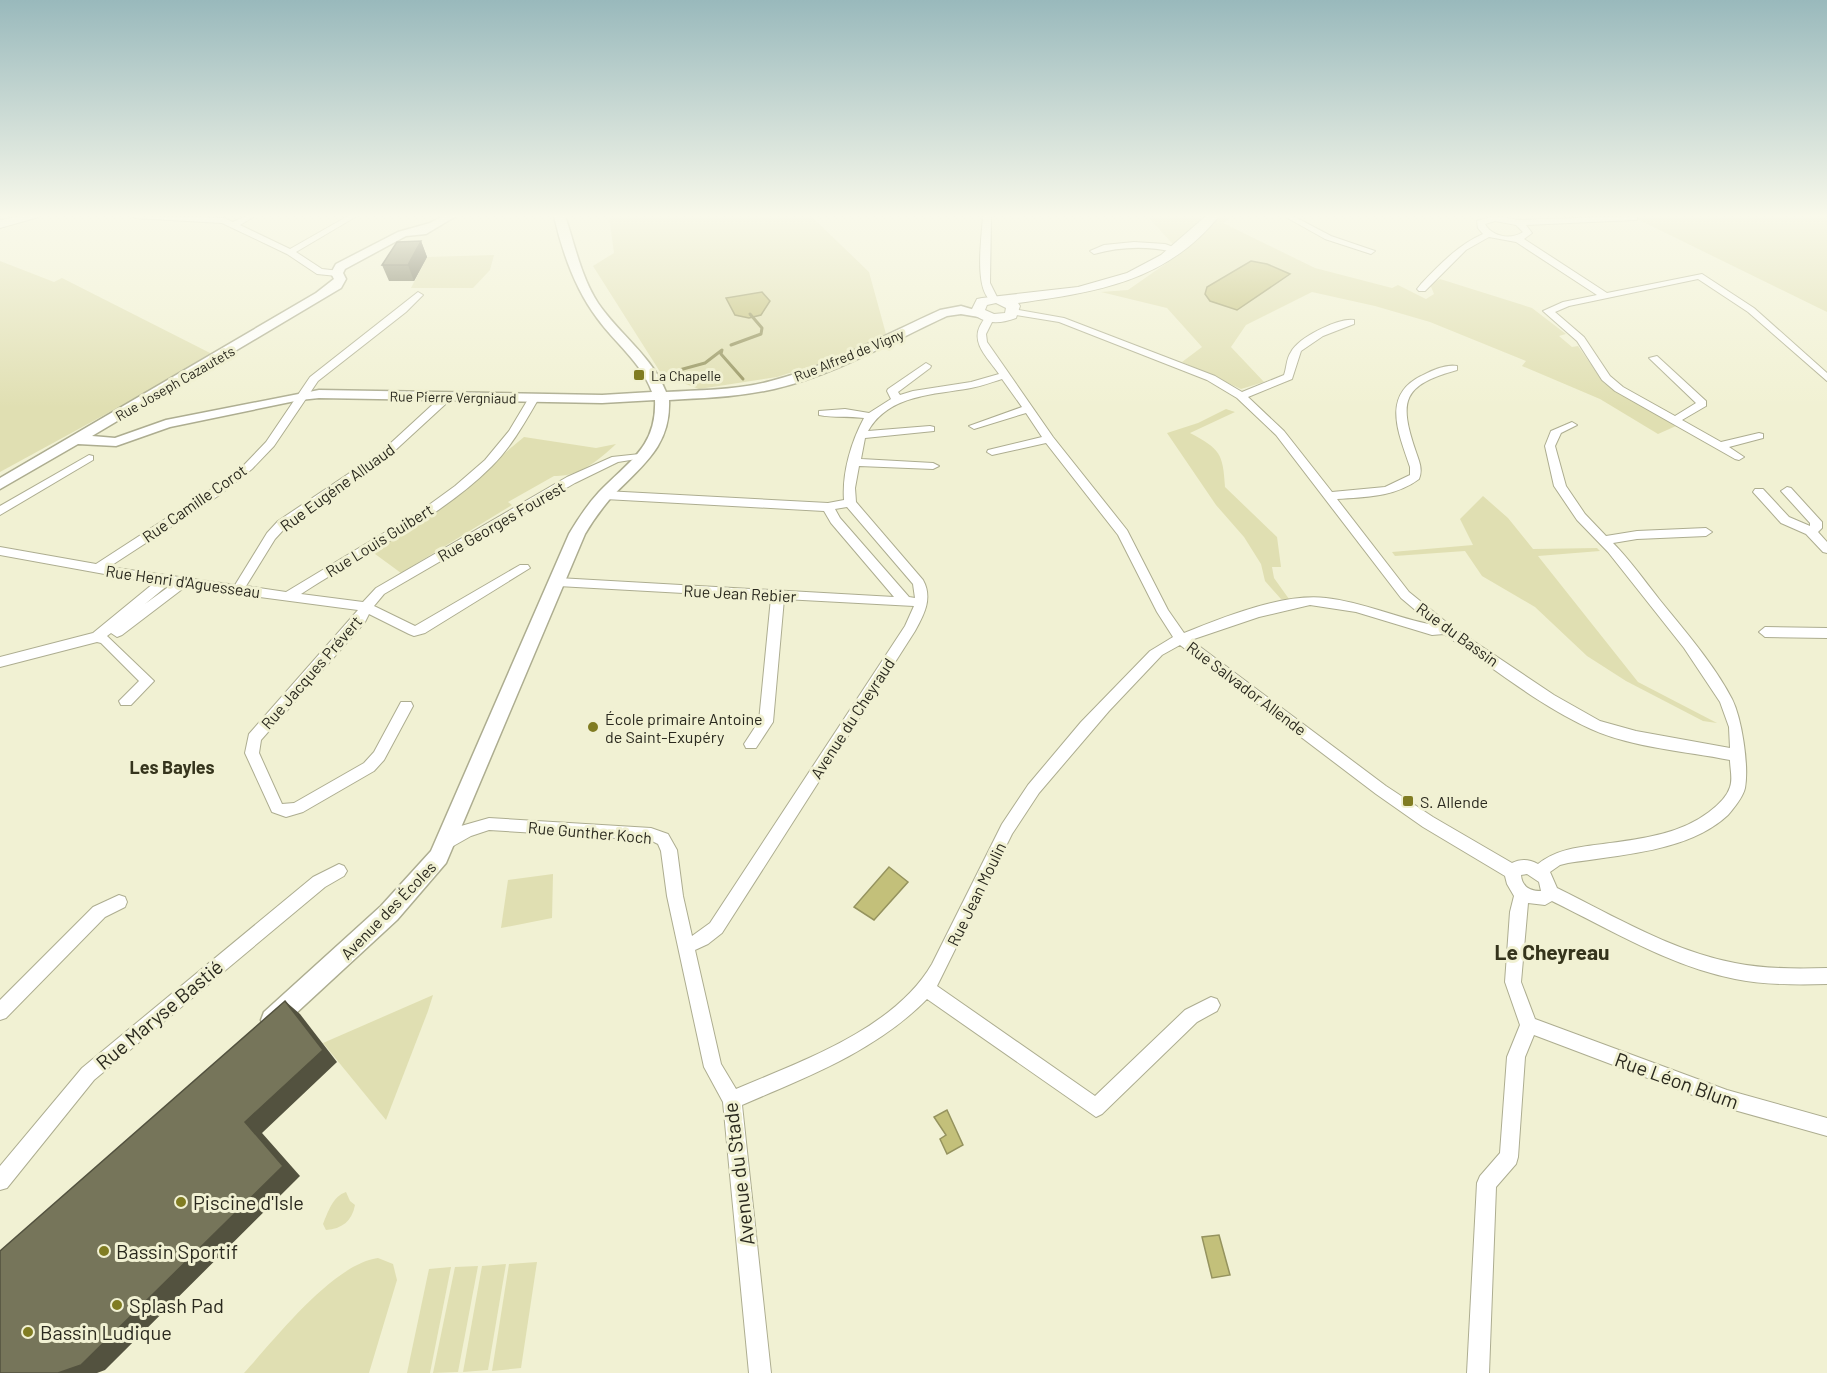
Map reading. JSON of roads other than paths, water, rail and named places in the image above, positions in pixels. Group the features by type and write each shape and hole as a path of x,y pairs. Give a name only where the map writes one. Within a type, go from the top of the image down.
{"main road":[{"path":"999,306 1117,280"}],"street":[{"name":"Rue Joseph Cazautets","path":"0,484 337,285 339,280"},
{"path":"581,280 592,302 653,377 663,396"},
{"path":"985,280 999,306"},
{"path":"1422,289 1428,280"},
{"path":"1580,280 1604,296"},
{"path":"1680,280 1566,304 1547,313 1581,339 1606,378 1618,389 1739,457"},
{"path":"1705,280 1751,310 1827,378"},
{"name":"Rue Camille Corot","path":"97,569 214,493 248,467 270,444 293,412 300,396 314,379 403,310 418,295"},
{"name":"Rue Alfred de Vigny","path":"663,396 734,392 773,385 825,368 944,313 999,306"},
{"name":"Rue Salvador Allende","path":"999,306 981,334 982,342 1049,439 1123,533 1163,612 1181,639 1381,790 1428,822 1513,872"},
{"name":"Rue du Bassin","path":"999,306 1061,320 1211,378 1240,396 1280,433 1406,595 1446,629 1549,699 1596,725 1636,737 1737,755"},
{"path":"1240,396 1288,377 1292,370 1294,355 1299,348 1339,324 1351,322"},
{"path":"1654,358 1702,404 1674,421"},
{"path":"897,400 892,391 897,385 926,366"},
{"path":"1328,496 1387,490 1406,485 1415,477 1416,467 1399,409 1403,396 1417,380 1453,368"},
{"path":"923,602 919,584 850,503 849,488 860,435 871,416 897,400 913,394 972,385 1005,375"},
{"name":"Rue Pierre Vergniaud","path":"144,430 300,396 534,398 663,396"},
{"name":"Avenue des Écoles","path":"255,1035 389,913 427,872 448,842 518,669 558,582 577,534 605,495 645,455 661,427 663,396"},
{"name":"Rue Eugéne Alluaud","path":"239,588 271,536 282,524 385,454 447,397"},
{"name":"Rue Louis Guibert","path":"289,596 415,522 478,472 526,416 534,398"},
{"path":"974,426 1028,409"},
{"path":"822,413 845,412 871,416"},
{"path":"106,423 122,432 144,430"},
{"path":"1539,872 1556,860 1568,856 1681,836 1714,818 1737,791 1736,727 1726,700 1689,645 1604,540 1581,517 1560,486 1550,446 1556,431 1572,425"},
{"path":"860,435 930,429"},
{"path":"77,440 116,442 144,430"},
{"path":"1720,446 1759,436"},
{"path":"992,452 1049,439"},
{"name":"Rue Georges Fourest","path":"366,607 380,591 571,480 616,459 645,455"},
{"path":"0,511 89,458"},
{"path":"854,462 933,466"},
{"path":"1787,491 1816,522 1816,528 1810,531"},
{"path":"1759,492 1785,520 1810,531 1827,549"},
{"path":"605,495 828,507 850,503"},
{"path":"828,507 835,520 906,602"},
{"path":"1604,540 1637,535 1706,532"},
{"name":"Rue Henri d'Aguesseau","path":"0,551 166,580 239,588 366,607 414,631 425,628 524,568"},
{"path":"101,638 166,580"},
{"path":"0,662 101,638 183,582"},
{"name":"Rue Jean Rebier","path":"558,582 923,602"},
{"path":"751,744 766,722 778,595"},
{"name":"Rue Jean Moulin","path":"732,1100 879,1029 902,1013 926,988 941,968 955,932 1009,827 1043,777 1122,685 1159,650 1181,639 1287,604 1308,601 1339,604 1432,630 1446,629"},
{"name":"Avenue du Cheyraud","path":"687,946 702,939 716,928 910,628 923,602"},
{"name":"Rue Jacques Prévert","path":"366,607 360,619 254,738 252,753 277,808 286,811 298,808 369,767 379,756 406,706"},
{"path":"1765,632 1827,633"},
{"path":"101,638 147,681 126,701"},
{"name":"Rue Gunther Koch","path":"448,842 466,831 489,824 651,834 663,839 669,850 675,896 687,946"},
{"path":"1550,892 1545,898 1534,899 1523,894 1512,883 1513,872 1519,867 1529,867 1546,878 1550,892 1690,958 1724,968 1778,977 1827,976"},
{"name":"Rue Maryse Bastié","path":"0,1181 88,1074 319,882 339,871"},
{"path":"1478,1373 1487,1183 1509,1157 1516,1057 1529,1025 1513,982 1518,912 1523,894"},
{"path":"0,1012 99,912 119,902"},
{"name":"Avenue du Stade","path":"687,946 713,1066 732,1100 760,1373"},
{"path":"926,988 1096,1108 1191,1016 1211,1005"},
{"name":"Rue Léon Blum","path":"1529,1025 1727,1099 1827,1127"}],"waterway":[{"path":"731,345 761,334 762,328 750,314"},
{"path":"672,372 705,363 722,350 721,354 743,379"}],"place":[{"name":"La Chapelle","path":"639,375"},
{"name":"École primaire Antoine de Saint-Exupéry","path":"593,727"},
{"name":"S. Allende","path":"1408,801"},
{"name":"Piscine d'Isle","path":"181,1202"},
{"name":"Bassin Sportif","path":"104,1251"},
{"name":"Splash Pad","path":"117,1305"},
{"name":"Bassin Ludique","path":"28,1332"}],"district":[{"name":"Les Bayles","path":"172,767"},
{"name":"Le Cheyreau","path":"1552,951"}]}
